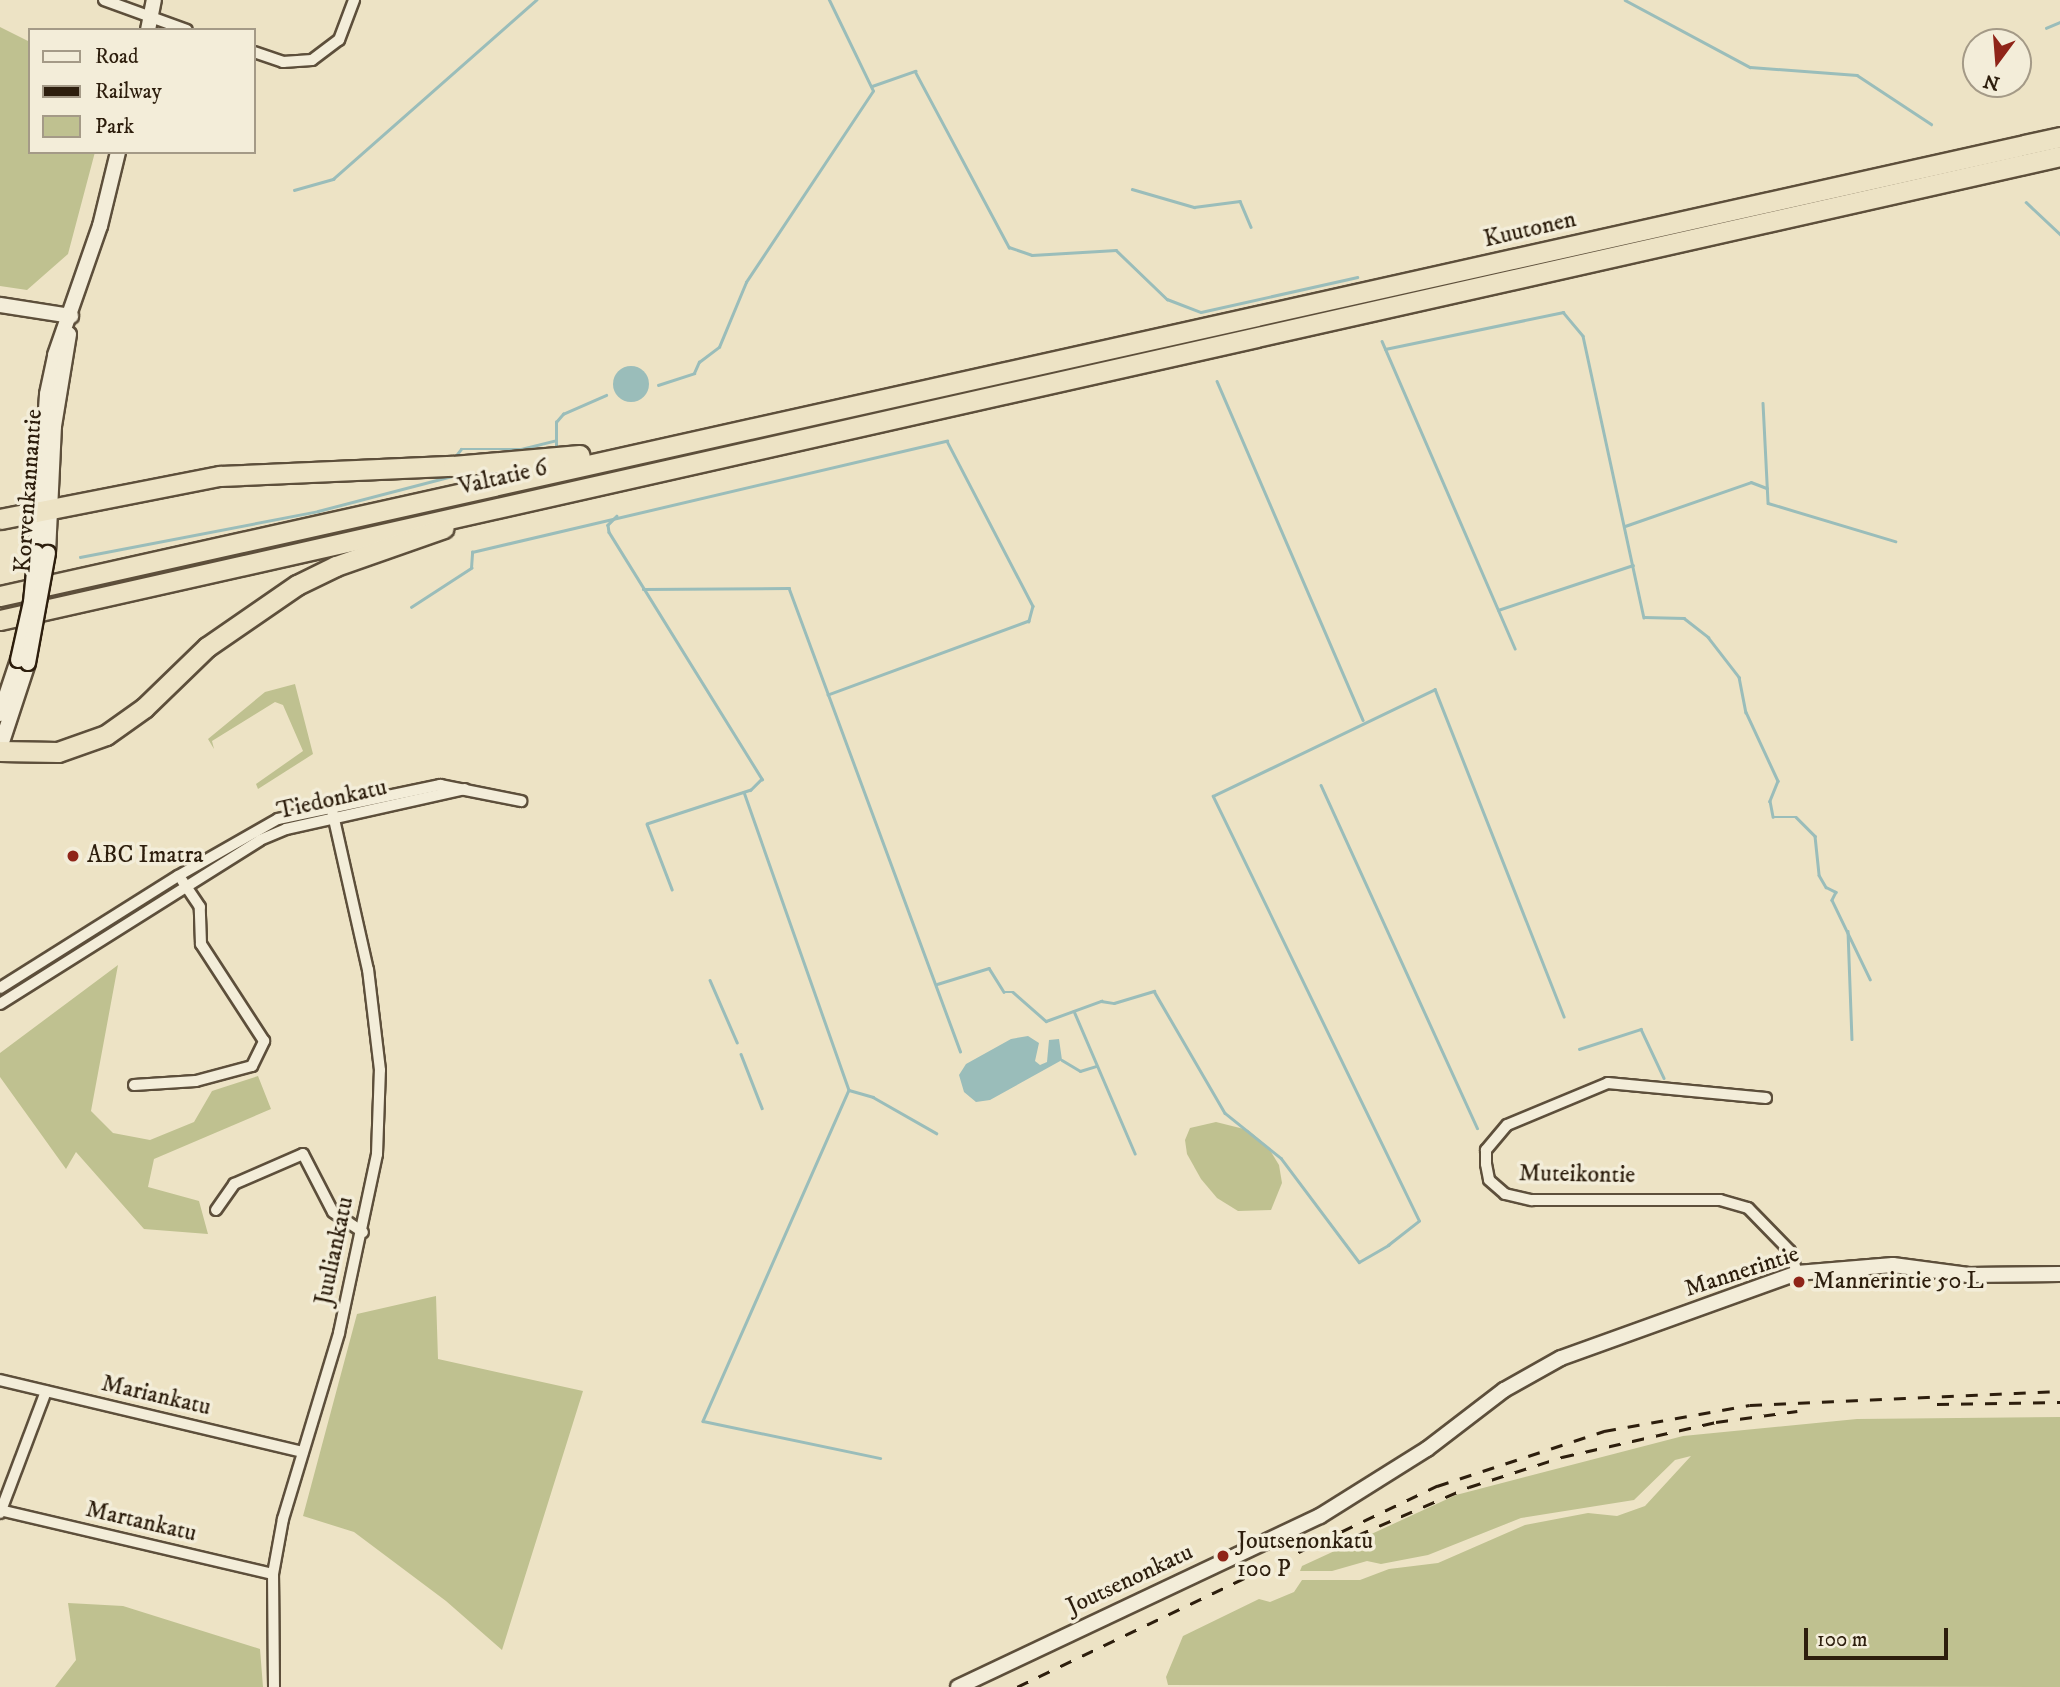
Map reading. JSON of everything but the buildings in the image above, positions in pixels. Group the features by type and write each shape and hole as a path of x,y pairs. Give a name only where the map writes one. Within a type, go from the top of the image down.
{"highway":[{"name":"Kuutonen","path":"1014,379 2060,137"},
{"name":"Kuutonen","path":"1014,379 2060,156"},
{"name":"Valtatie 6","path":"0,596 706,438 1014,379"},
{"name":"Valtatie 6","path":"0,620 576,487 1014,379"},
{"path":"0,519 45,507 220,476 510,462 706,438"},
{"path":"0,749 39,753 83,746 124,724 206,647 297,585 380,549 576,487"}],"street":[{"path":"104,0 149,24 174,28"},
{"path":"149,24 154,0"},
{"path":"256,53 282,62 312,60 338,40 354,0"},
{"name":"Korvenkannantie","path":"0,749 23,661 42,553 54,426 71,316 117,154"},
{"path":"0,305 71,316"},
{"name":"Korvenkannantie","path":"0,714 23,661"},
{"name":"Tiedonkatu","path":"0,988 255,829 331,806 440,785 521,801"},
{"name":"Tiedonkatu","path":"0,1004 260,840 334,819 467,789"},
{"name":"Juuliankatu","path":"274,1687 273,1574 303,1452 339,1333 363,1232 376,1154 380,1070 368,970 331,806"},
{"path":"134,1085 196,1081 252,1066 264,1041 201,944 200,907 178,876"},
{"name":"Muteikontie","path":"1766,1098 1608,1083 1507,1125 1486,1150 1486,1164 1489,1180 1505,1194 1532,1200 1720,1200 1748,1208 1790,1251 1797,1273"},
{"path":"216,1210 234,1184 303,1154 333,1212 363,1232"},
{"name":"Mannerintie","path":"1531,1373 1797,1273 1893,1265 1968,1275 2060,1274"},
{"name":"Joutsenonkatu","path":"958,1687 1320,1516 1398,1469 1531,1373"},
{"name":"Mariankatu","path":"0,1380 303,1452"},
{"path":"0,1511 46,1391"},
{"name":"Martankatu","path":"0,1511 273,1574"}],"green space":[{"path":"0,27 28,41 28,154 94,154 68,254 27,290 0,286"},
{"path":"295,684 313,754 258,789 256,784 303,751 283,705 275,702 212,741 214,749 208,739 265,692"},
{"path":"118,965 91,1111 113,1133 150,1140 194,1122 212,1091 258,1076 271,1109 154,1159 148,1187 199,1201 208,1234 144,1229 76,1152 66,1169 0,1077 0,1053"},
{"path":"1216,1122 1248,1130 1268,1147 1279,1165 1282,1183 1271,1210 1238,1211 1217,1198 1201,1179 1187,1154 1185,1140 1190,1128"},
{"path":"436,1296 438,1359 583,1391 502,1650 446,1601 354,1532 303,1516 357,1314"},
{"path":"2060,1417 2060,1687 1168,1685 1166,1677 1183,1636 1259,1599 1270,1602 1294,1592 1302,1580 1360,1580 1389,1569 1438,1563 1525,1525 1588,1513 1617,1516 1645,1506 1691,1456 1675,1460 1634,1500 1521,1518 1428,1555 1381,1564 1367,1561 1332,1571 1300,1571 1302,1566 1456,1495 1683,1436 1857,1419"},
{"path":"68,1603 123,1606 260,1649 263,1687 55,1687 76,1660"}],"water":[{"path":"631,366 643,372 649,384 643,396 631,402 619,396 613,384 619,372"},
{"path":"1028,1036 1039,1043 1035,1061 1040,1065 1047,1062 1049,1040 1059,1039 1062,1060 990,1100 976,1102 964,1092 959,1075 966,1064 1011,1039"}],"waterway":[{"path":"294,190 333,179 536,0"},
{"path":"658,385 694,373 699,362 719,347 746,282 873,91 829,0"},
{"path":"1625,0 1750,67 1857,75 1931,124"},
{"path":"2046,28 2060,22"},
{"path":"872,86 915,71 1009,247 1032,255 1116,250 1167,299 1201,312 1357,277"},
{"path":"1132,189 1194,207 1240,201 1251,227"},
{"path":"2026,202 2060,234"},
{"path":"1385,349 1563,312 1583,336 1644,617 1684,618 1708,637 1739,677 1746,712 1778,781 1770,801 1773,817 1796,817 1815,836 1819,875 1826,887 1836,892 1832,900 1870,979"},
{"path":"1382,341 1515,648"},
{"path":"1217,381 1363,720"},
{"path":"556,449 556,422 563,414 606,395"},
{"path":"1763,403 1768,503 1895,541"},
{"path":"454,458 461,449 521,449 554,441"},
{"path":"411,607 471,568 472,552 947,441 1033,606 1029,621 828,695"},
{"path":"80,557 318,511 460,474"},
{"path":"1625,526 1751,482 1767,488"},
{"path":"617,516 608,525 609,532 762,779 751,790 647,824 672,889"},
{"path":"1498,610 1633,565"},
{"path":"643,589 789,588 960,1051"},
{"path":"937,984 989,968 1004,992 1013,992 1046,1021 1101,1001 1114,1003 1154,991 1225,1113 1281,1158 1359,1262 1388,1245 1419,1221 1213,796 1435,689 1564,1016"},
{"path":"1321,785 1477,1128"},
{"path":"744,792 849,1090 703,1421 880,1458"},
{"path":"1848,931 1852,1039"},
{"path":"710,980 737,1042"},
{"path":"1074,1011 1135,1153"},
{"path":"1579,1049 1641,1029 1664,1078"},
{"path":"741,1054 762,1108"},
{"path":"1062,1060 1080,1071 1096,1066"},
{"path":"849,1090 873,1097 936,1133"}],"railway":[{"path":"1017,1687 1437,1486 1604,1431 1750,1405 2060,1391"},
{"path":"1937,1404 2060,1402"},
{"path":"1335,1545 1469,1487 1562,1457 1716,1422 1797,1411"}],"place":[{"name":"ABC Imatra","path":"73,856"},
{"name":"Mannerintie 50 L","path":"1799,1282"},
{"name":"Joutsenonkatu 100 P","path":"1223,1556"}]}
